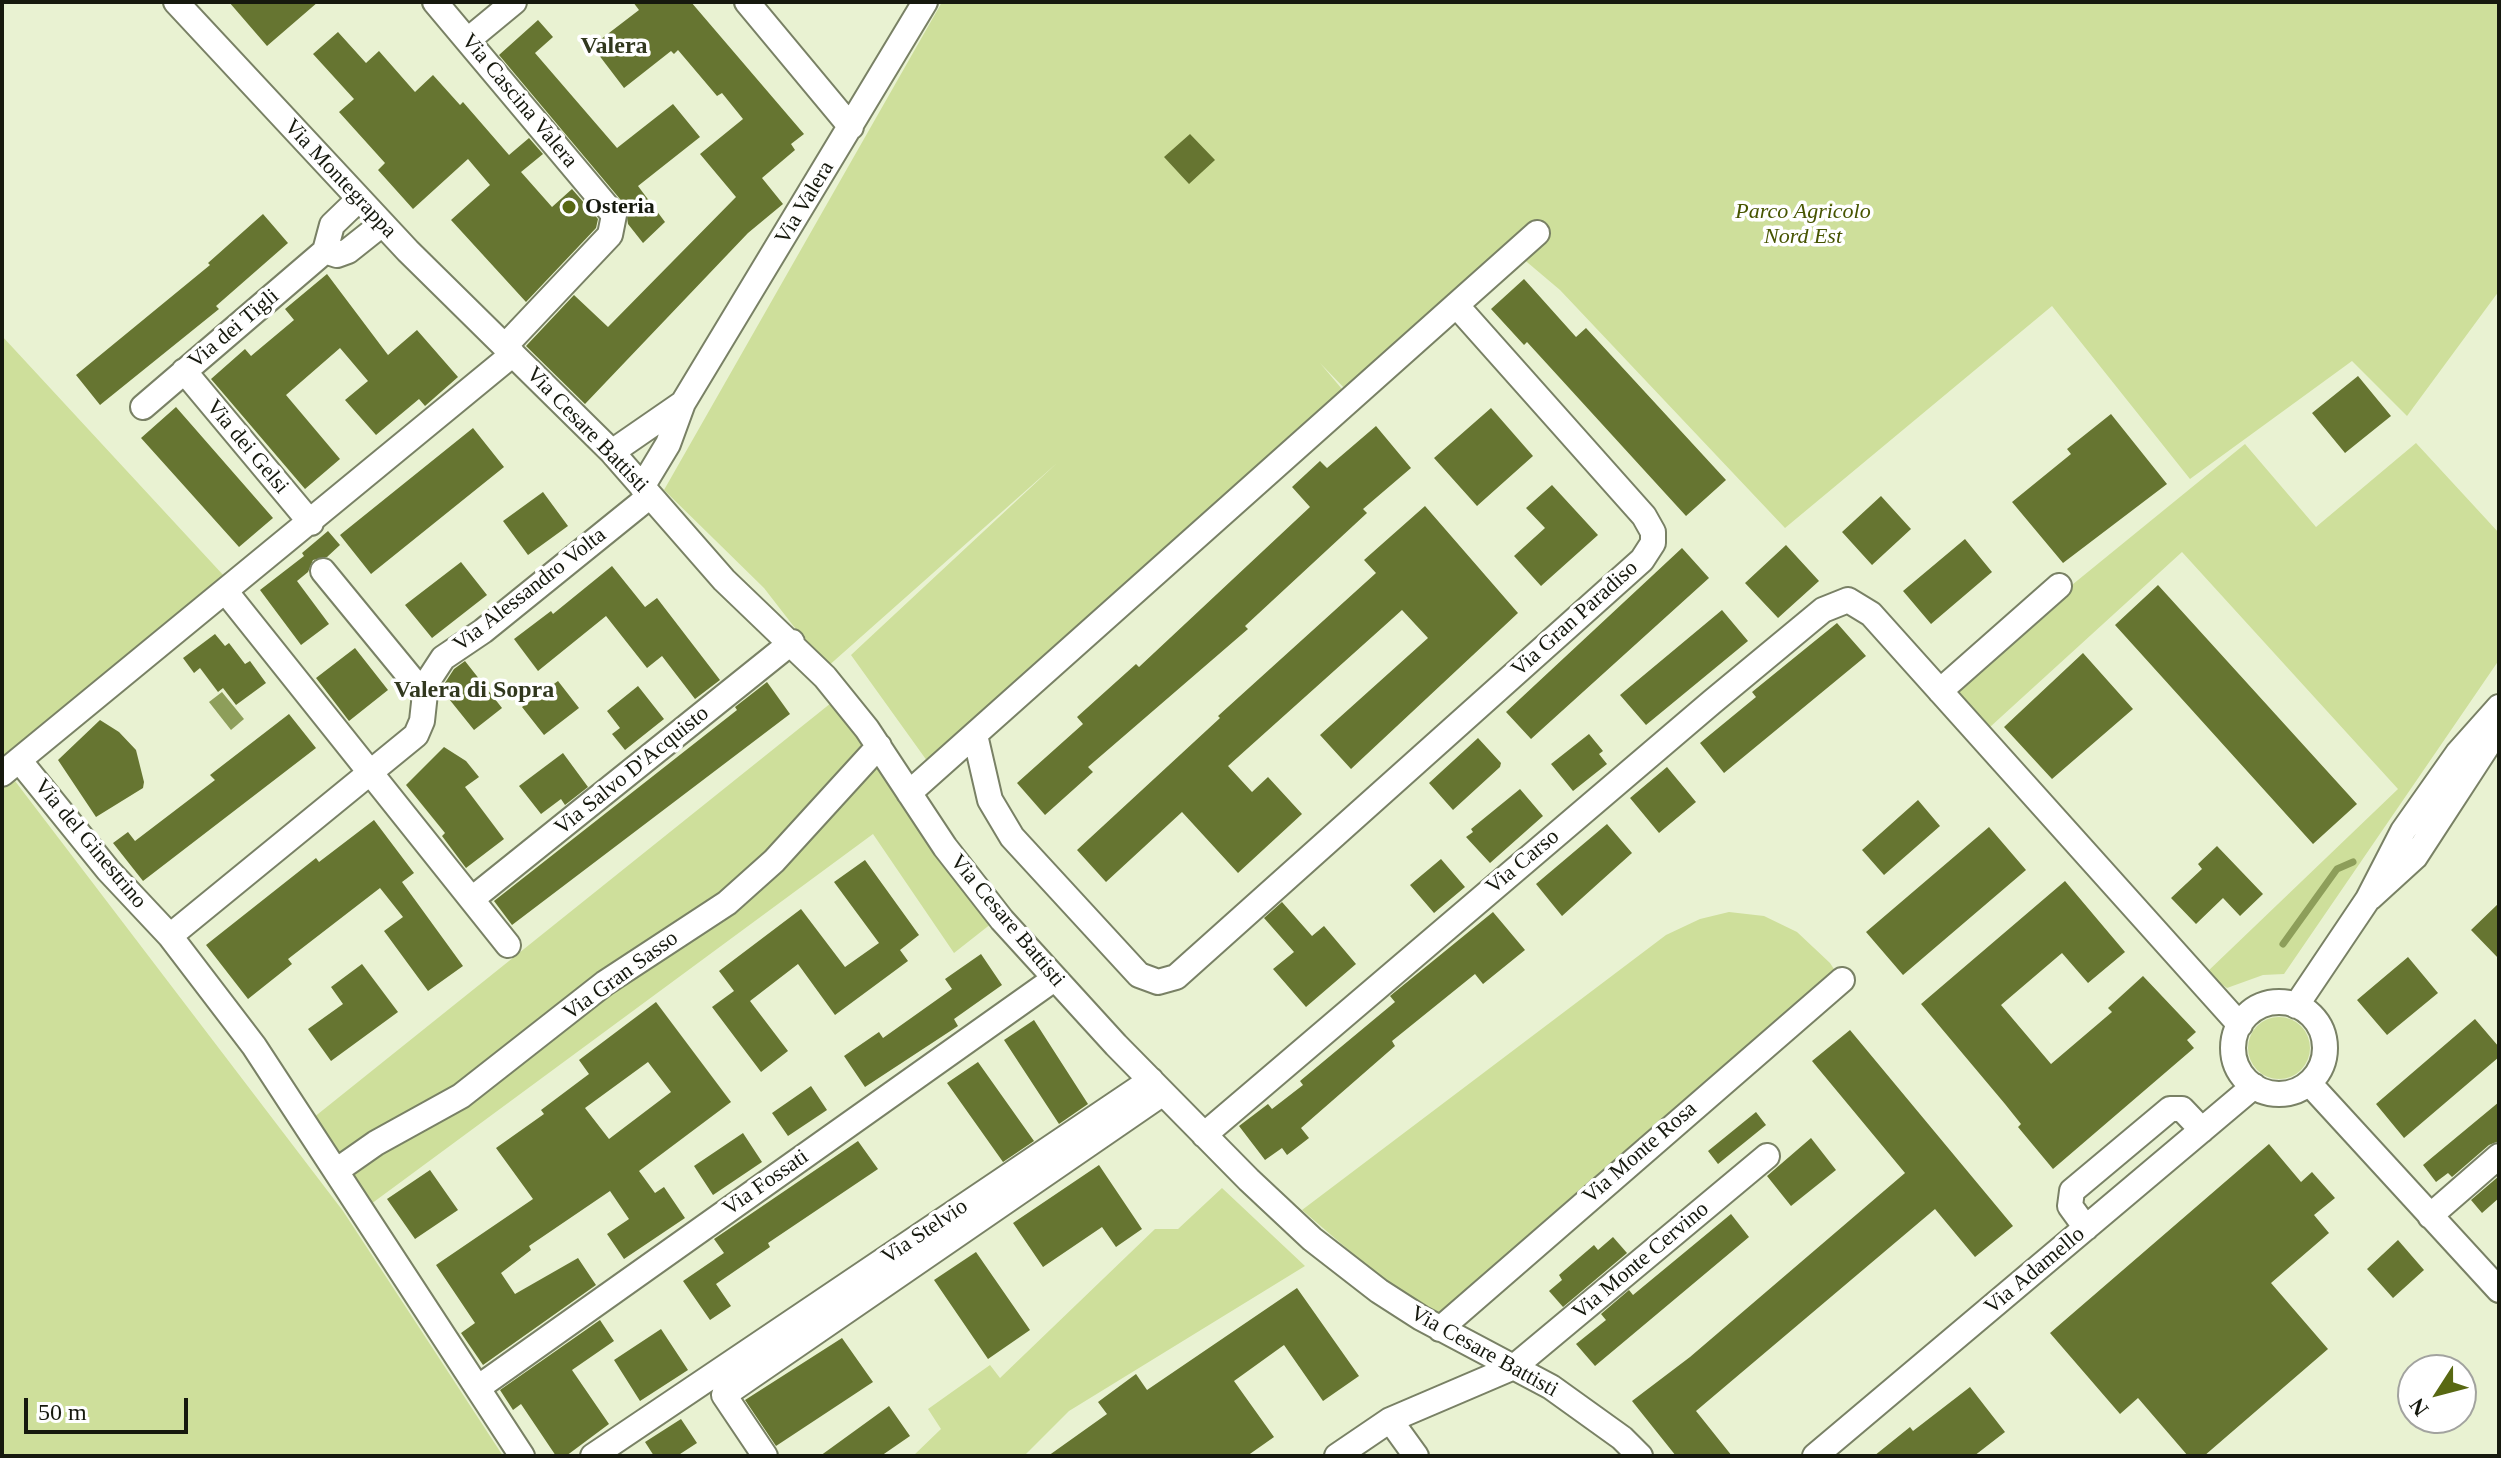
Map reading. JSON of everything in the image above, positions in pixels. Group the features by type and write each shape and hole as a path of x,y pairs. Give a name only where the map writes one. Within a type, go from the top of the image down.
{"street":[{"name":"Via Montegrappa","path":"176,2 382,224 510,351"},
{"name":"Via Cascina Valera","path":"435,2 610,208 615,223 606,239 510,351"},
{"path":"468,40 514,2"},
{"path":"747,2 851,127"},
{"name":"Via Valera","path":"646,491 683,403 925,2"},
{"name":"Via dei Tigli","path":"143,407 325,251 332,225 359,199"},
{"name":"Via dei Tigli","path":"325,251 334,255 348,251 382,224"},
{"path":"909,793 1537,233"},
{"name":"Via Gran Paradiso","path":"975,735 990,800 1012,837 1137,973 1158,982 1176,977 1642,560 1653,543 1653,532 1644,516 1457,306"},
{"name":"Via Cesare Battisti","path":"510,351 612,452 724,580 792,642 833,686 879,746 981,894 1054,979 1204,1135 1322,1247 1379,1291 1440,1329 1514,1367 1580,1407 1640,1456"},
{"name":"Via del Ginestrino","path":"510,351 311,523 11,767 170,936 254,1046 522,1456"},
{"name":"Via dei Gelsi","path":"184,371 311,523"},
{"name":"Via Valera","path":"612,452 683,403"},
{"name":"Via Alessandro Volta","path":"170,936 372,773 419,731 424,694 431,672 443,658 483,631 646,491"},
{"path":"323,571 424,694"},
{"path":"2059,586 1940,691 2240,1025"},
{"path":"226,592 508,945"},
{"name":"Via Carso","path":"1204,1135 1823,610 1848,600 1871,614 1940,691"},
{"name":"Via Salvo D'Acquisto","path":"472,899 792,642"},
{"path":"2296,1006 2368,899 2403,831 2458,753 2499,707"},
{"path":"2368,899 2410,863 2499,728"},
{"name":"Via Gran Sasso","path":"336,1171 376,1143 461,1096 605,983 727,903 774,861 879,746"},
{"name":"Via Fossati","path":"479,1387 1054,979"},
{"name":"Via Monte Rosa","path":"1440,1329 1842,980"},
{"path":"2278,1002 2296,1006 2315,1020 2324,1041 2322,1063 2309,1083 2285,1094 2266,1092 2254,1086 2241,1073 2234,1056 2240,1025 2265,1005 2278,1002"},
{"path":"2309,1083 2499,1290"},
{"name":"Via Stelvio","path":"593,1456 1157,1086"},
{"name":"Via Stelvio","path":"724,1395 1157,1086"},
{"name":"Via Adamello","path":"1815,1456 2254,1086"},
{"path":"2086,1228 2070,1206 2072,1191 2164,1112 2182,1109 2202,1130"},
{"name":"Via Monte Cervino","path":"1337,1456 1390,1420 1514,1367 1767,1156"},
{"path":"2430,1216 2499,1156"},
{"path":"699,1385 714,1387 724,1395 765,1456"},
{"name":"Via Cesare Battisti","path":"1580,1407 1623,1456"},
{"path":"1390,1420 1416,1456"}],"green space":[{"name":"Parco Agricolo Nord Est","path":"942,2 2499,2 2499,291 2407,416 2352,361 2190,479 2052,306 1785,528 1560,290 1521,257 1350,394 1320,363 1347,395 930,765 851,655 1057,463 826,668 764,588 664,490"},
{"path":"2,336 237,590 15,781 343,1211 503,1456 2,1456"},
{"path":"2416,443 2499,533 2499,660 2284,974 2263,975 2227,988 2206,973 2398,789 2182,552 1990,727 1956,689 2067,589 2245,444 2316,527"},
{"path":"841,695 1001,916 954,953 873,834 371,1204 313,1118"},
{"path":"1729,912 1764,916 1797,932 1830,963 1841,980 1439,1317 1387,1283 1302,1210 1666,935 1700,919"},
{"path":"2279,1017 2291,1019 2301,1026 2308,1036 2308,1060 2301,1070 2291,1077 2279,1079 2267,1077 2257,1070 2250,1060 2248,1048 2250,1036 2257,1026 2267,1019"},
{"path":"1222,1188 1305,1266 1069,1411 1024,1456 913,1456 941,1429 928,1409 990,1365 1000,1378 1155,1229 1178,1229"}],"shaded area":[{"path":"222,692 244,719 231,730 209,702"}],"building":[{"path":"229,2 318,2 267,46"},
{"path":"633,2 691,2 804,134 791,144 795,150 762,178 783,204 748,233 585,404 526,346 574,295 608,327 736,197 700,154 743,119 722,93 717,96 678,50 674,54 671,51 624,88 592,46 639,10"},
{"path":"538,20 553,37 535,53 617,148 673,104 700,137 638,186 665,222 643,243 628,224 625,205 499,55"},
{"path":"338,32 366,63 379,51 415,92 433,75 460,105 463,102 509,155 529,138 543,154 521,172 552,207 572,189 598,219 596,228 526,302 451,220 490,185 468,159 413,209 378,170 385,163 339,112 354,99 313,54"},
{"path":"1190,134 1215,160 1189,184 1164,157"},
{"path":"263,214 288,243 216,306 219,309 100,405 76,375 210,265 208,263"},
{"path":"327,274 388,355 417,330 458,377 425,406 419,399 376,435 345,400 368,381 340,348 286,395 340,459 305,489 211,379 245,349 251,356 294,320 285,309"},
{"path":"1524,279 1576,337 1586,328 1726,480 1686,516 1527,342 1524,345 1491,309"},
{"path":"2358,376 2391,416 2345,453 2312,413"},
{"path":"176,407 273,518 239,547 141,438"},
{"path":"1491,408 1533,456 1477,506 1434,458"},
{"path":"2111,414 2167,484 2063,563 2012,502 2071,454 2067,449"},
{"path":"1376,426 1411,468 1363,509 1367,513 1245,626 1248,629 1088,767 1093,772 1045,815 1017,783 1083,724 1077,717 1136,664 1139,667 1310,507 1292,487 1320,461 1327,468"},
{"path":"473,428 504,467 371,574 340,535"},
{"path":"1552,485 1598,535 1541,586 1514,556 1545,528 1526,508"},
{"path":"543,492 568,526 528,555 503,521"},
{"path":"1881,496 1911,529 1872,565 1842,532"},
{"path":"1425,506 1518,613 1351,769 1320,735 1428,638 1402,610 1228,766 1252,792 1268,777 1302,814 1238,873 1182,812 1106,882 1077,850 1220,718 1218,716 1376,573 1364,560"},
{"path":"328,531 340,545 327,557 313,560 308,572 297,581 329,624 301,645 260,590 304,556 302,553"},
{"path":"1965,539 1992,572 1931,624 1903,591"},
{"path":"1786,545 1819,581 1778,618 1745,583"},
{"path":"1682,548 1709,578 1531,739 1506,712"},
{"path":"461,562 487,595 432,638 405,605"},
{"path":"612,566 645,607 657,598 720,680 695,699 662,656 647,668 606,616 538,671 514,639 551,611 553,614"},
{"path":"2158,585 2357,804 2313,844 2115,625"},
{"path":"1722,610 1748,641 1646,725 1620,695"},
{"path":"1837,623 1866,656 1724,773 1700,743 1756,697 1752,692"},
{"path":"215,634 225,646 229,643 245,664 250,661 266,683 236,705 223,688 218,692 200,668 194,673 183,658"},
{"path":"355,648 388,690 349,721 316,678"},
{"path":"2083,653 2133,709 2052,779 2004,727"},
{"path":"465,661 502,708 474,730 441,689 454,669"},
{"path":"558,681 579,708 544,735 522,707"},
{"path":"767,682 790,714 512,925 494,901 737,710 735,707"},
{"path":"638,686 664,719 625,750 612,734 620,728 607,711"},
{"path":"289,714 316,748 143,881 113,843 128,832 135,841 215,780 210,775"},
{"path":"100,720 119,732 136,750 144,782 143,788 96,817 58,760"},
{"path":"1589,734 1603,751 1599,754 1607,764 1573,791 1551,764"},
{"path":"1478,738 1501,763 1500,767 1453,810 1429,783"},
{"path":"444,747 466,761 479,777 465,787 504,839 466,868 442,836 445,833 406,785"},
{"path":"563,753 588,787 565,805 561,799 541,814 519,786"},
{"path":"1667,767 1696,802 1659,833 1630,798"},
{"path":"1520,789 1543,816 1490,863 1466,837 1473,832 1471,829"},
{"path":"1918,800 1940,826 1884,875 1862,850"},
{"path":"374,820 414,873 402,882 463,966 428,991 384,931 403,917 380,888 288,959 292,964 248,999 206,945 316,858 319,862"},
{"path":"1607,824 1632,853 1562,916 1536,884"},
{"path":"1989,827 2026,870 1903,975 1866,932"},
{"path":"2217,846 2263,894 2240,916 2223,898 2196,924 2171,898 2202,869 2198,864"},
{"path":"1441,859 1465,887 1434,913 1410,885"},
{"path":"865,860 919,935 900,950 908,961 835,1015 798,964 750,1001 788,1051 761,1072 712,1007 734,991 719,971 801,909 845,967 879,943 834,882"},
{"path":"2065,881 2125,952 2088,983 2062,953 2001,1005 2051,1064 2112,1012 2108,1008 2143,976 2196,1032 2187,1040 2194,1048 2053,1169 2018,1127 2021,1124 2005,1104 1921,1004"},
{"path":"1282,902 1312,936 1324,926 1356,964 1306,1007 1273,969 1294,952 1264,918"},
{"path":"2499,903 2499,959 2471,930"},
{"path":"1493,912 1525,950 1483,984 1475,974 1392,1041 1395,1046 1301,1128 1309,1138 1287,1155 1282,1148 1265,1160 1239,1126 1268,1104 1272,1109 1303,1085 1300,1081 1395,1002 1390,996"},
{"path":"981,954 1002,985 954,1019 958,1026 865,1087 844,1056 879,1032 883,1038 952,989 945,979"},
{"path":"2408,957 2438,993 2387,1035 2357,1000"},
{"path":"362,964 398,1012 331,1061 308,1029 343,1004 331,987"},
{"path":"656,1002 731,1102 639,1171 655,1193 664,1187 685,1218 624,1259 607,1234 629,1219 610,1191 529,1246 531,1250 501,1273 515,1294 578,1258 596,1285 483,1365 461,1333 475,1323 436,1265 533,1199 496,1148 544,1114 541,1110 589,1074 579,1060","holes":["648,1062 671,1092 609,1139 585,1108"]},
{"path":"2475,1019 2499,1047 2499,1057 2404,1138 2376,1104"},
{"path":"1034,1020 1088,1104 1059,1124 1004,1040"},
{"path":"1850,1030 2013,1226 1975,1257 1935,1209 1696,1411 1732,1456 1676,1456 1632,1401 1690,1357 1905,1173 1812,1061"},
{"path":"978,1062 1034,1141 1003,1162 947,1083"},
{"path":"811,1086 827,1110 788,1136 772,1113"},
{"path":"2499,1102 2499,1141 2489,1145 2452,1177 2448,1173 2436,1182 2423,1165"},
{"path":"1756,1112 1766,1125 1718,1164 1708,1151"},
{"path":"743,1133 762,1162 713,1195 694,1166"},
{"path":"1811,1138 1836,1170 1791,1206 1767,1176"},
{"path":"858,1141 878,1169 768,1243 770,1247 716,1284 731,1306 710,1320 683,1281 724,1253 714,1239"},
{"path":"2269,1144 2301,1182 2312,1172 2335,1198 2314,1215 2329,1233 2271,1283 2328,1349 2204,1456 2188,1456 2138,1398 2120,1414 2050,1333"},
{"path":"1099,1165 1142,1229 1116,1247 1102,1227 1043,1267 1013,1223"},
{"path":"430,1170 458,1210 415,1239 387,1199"},
{"path":"2499,1176 2499,1198 2482,1213 2471,1200"},
{"path":"1731,1214 1749,1237 1595,1366 1576,1344 1606,1320 1601,1314 1629,1290 1633,1295"},
{"path":"1613,1237 1627,1253 1563,1307 1549,1291 1562,1280 1559,1275 1594,1245 1598,1250"},
{"path":"2398,1240 2424,1270 2393,1298 2367,1269"},
{"path":"976,1252 1030,1330 988,1359 934,1280"},
{"path":"1297,1288 1359,1376 1323,1401 1284,1345 1234,1381 1274,1437 1247,1456 1048,1456 1107,1414 1098,1402 1136,1374 1147,1390"},
{"path":"600,1320 614,1341 572,1370 609,1424 566,1456 556,1456 521,1404 513,1410 500,1390"},
{"path":"661,1329 688,1370 640,1401 614,1360"},
{"path":"842,1338 873,1382 776,1446 745,1400"},
{"path":"1970,1387 2005,1432 1974,1456 1874,1456 1910,1427 1913,1431"},
{"path":"889,1406 910,1436 881,1456 820,1456"},
{"path":"681,1419 697,1443 677,1456 654,1456 645,1442"}],"waterway":[{"path":"2283,944 2337,869 2353,862"}],"place":[{"name":"Osteria","path":"569,207"}],"district":[{"name":"Valera","path":"614,47"},
{"name":"Valera di Sopra","path":"474,691"}]}
